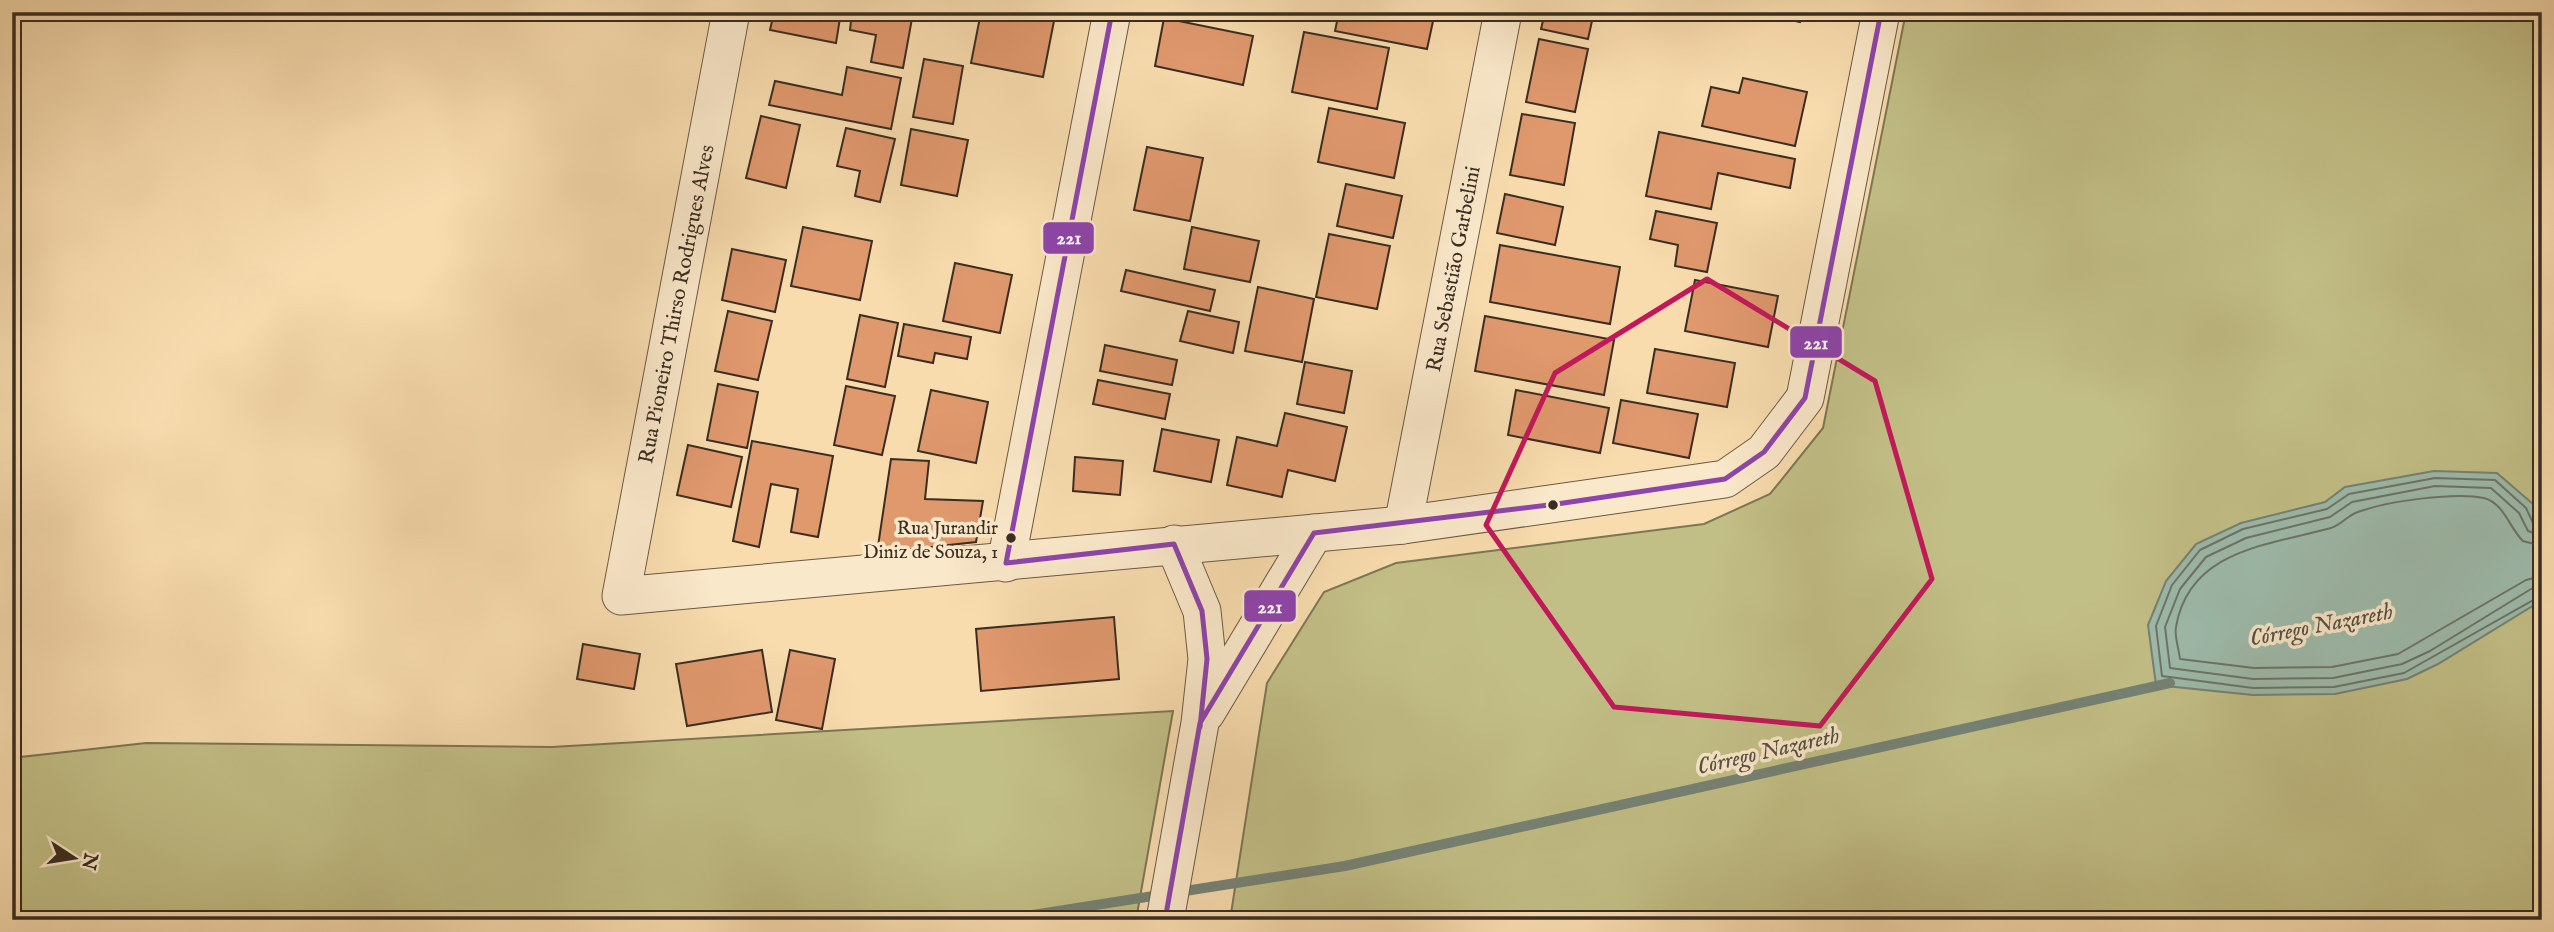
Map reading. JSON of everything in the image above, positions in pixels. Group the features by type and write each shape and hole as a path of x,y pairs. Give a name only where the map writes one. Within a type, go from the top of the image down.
{"street":[{"name":"Rua Pioneiro Thirso Rodrigues Alves","path":"731,12 621,596 1006,563"},
{"path":"1112,12 1006,563 1174,544 1403,525 1725,479 1764,452 1805,398 1881,12"},
{"name":"Rua Sebastião Garbelini","path":"1403,525 1503,12"},
{"path":"1200,723 1314,533"},
{"path":"1165,920 1200,723 1207,659 1202,611 1174,544"}],"highlighted area":[{"path":"1707,279 1875,381 1932,579 1820,726 1614,707 1486,525 1555,373"}],"shaded area":[{"path":"1906,12 2542,12 2542,920 1230,920 1267,683 1324,592 1396,563 1704,524 1770,494 1823,428"},
{"path":"1173,711 1136,920 12,920 12,758 146,743 552,747"}],"water":[{"path":"2434,471 2497,473 2533,504 2542,528 2542,599 2539,602 2438,664 2407,679 2335,694 2253,695 2156,685 2148,625 2166,581 2196,544 2241,523 2325,502 2345,487"}],"building":[{"path":"774,12 841,12 836,43 770,30"},
{"path":"852,12 913,13 903,68 871,62 876,35 850,30"},
{"path":"981,12 1011,12 1054,21 1043,77 971,63"},
{"path":"1339,12 1435,12 1427,49 1335,31"},
{"path":"1545,12 1594,12 1588,39 1541,29"},
{"path":"1756,12 1803,12 1800,22"},
{"path":"1164,18 1253,36 1243,85 1155,66"},
{"path":"1304,32 1389,48 1377,109 1292,92"},
{"path":"1539,39 1588,49 1575,112 1526,102"},
{"path":"924,59 963,66 953,124 913,117"},
{"path":"847,67 901,78 891,129 769,105 775,81 842,95"},
{"path":"1743,78 1807,92 1795,146 1702,126 1711,87 1739,93"},
{"path":"1329,108 1405,123 1394,178 1318,162"},
{"path":"1522,114 1575,123 1564,185 1510,175"},
{"path":"761,116 800,125 786,188 746,178"},
{"path":"846,128 895,139 880,202 855,196 860,171 837,166"},
{"path":"911,129 968,140 957,196 901,185"},
{"path":"1659,132 1795,159 1790,188 1718,173 1711,209 1646,196"},
{"path":"1147,147 1203,158 1190,221 1134,210"},
{"path":"1346,184 1402,196 1393,238 1337,226"},
{"path":"1505,194 1563,207 1555,245 1497,233"},
{"path":"1656,211 1717,223 1707,272 1675,266 1678,245 1650,239"},
{"path":"803,227 872,241 860,300 791,286"},
{"path":"1192,227 1259,241 1250,282 1184,269"},
{"path":"1329,234 1390,246 1377,309 1316,297"},
{"path":"1500,245 1620,267 1610,324 1490,302"},
{"path":"732,249 786,260 775,312 722,300"},
{"path":"955,263 1012,275 1000,333 943,321"},
{"path":"1126,270 1215,290 1210,311 1121,291"},
{"path":"1695,280 1778,296 1768,347 1685,331"},
{"path":"1258,287 1314,299 1302,362 1245,351"},
{"path":"728,311 772,321 758,380 715,371"},
{"path":"1188,311 1239,322 1233,353 1180,341"},
{"path":"860,315 898,323 885,387 847,379"},
{"path":"1485,316 1614,340 1604,395 1475,371"},
{"path":"904,324 971,337 967,359 935,353 933,363 898,356"},
{"path":"1105,345 1177,360 1172,385 1100,371"},
{"path":"1655,349 1735,363 1727,407 1647,393"},
{"path":"1305,362 1352,371 1344,413 1297,404"},
{"path":"1098,380 1170,394 1165,419 1093,404"},
{"path":"718,384 758,392 747,448 707,440"},
{"path":"846,386 895,396 882,455 834,445"},
{"path":"931,390 988,402 976,463 918,451"},
{"path":"1516,390 1609,408 1600,453 1508,435"},
{"path":"1621,400 1698,414 1689,458 1613,443"},
{"path":"1285,413 1347,427 1335,481 1288,470 1282,497 1227,485 1237,437 1277,446"},
{"path":"1162,429 1219,440 1211,482 1154,471"},
{"path":"752,441 833,456 818,537 791,532 798,489 771,484 759,547 733,541"},
{"path":"688,445 742,457 731,507 677,495"},
{"path":"1075,457 1123,461 1120,495 1073,491"},
{"path":"891,459 929,461 925,499 983,501 976,542 877,553"},
{"path":"1114,617 1119,679 981,691 976,629"},
{"path":"583,644 640,654 634,689 577,679"},
{"path":"762,650 772,712 687,726 676,664"},
{"path":"790,650 835,659 822,729 776,720"}],"waterway":[{"name":"Córrego Nazareth","path":"1000,920 1345,866 2170,683"}],"transit line":[{"name":"221","path":"1112,12 1006,563 1174,544 1202,611 1207,659 1200,727"},
{"name":"221","path":"1165,920 1200,723 1314,533 1557,504 1725,479 1764,452 1805,398 1881,12"}],"place":[{"name":"Rua Jurandir Diniz de Souza, 1","path":"1011,538"}]}
